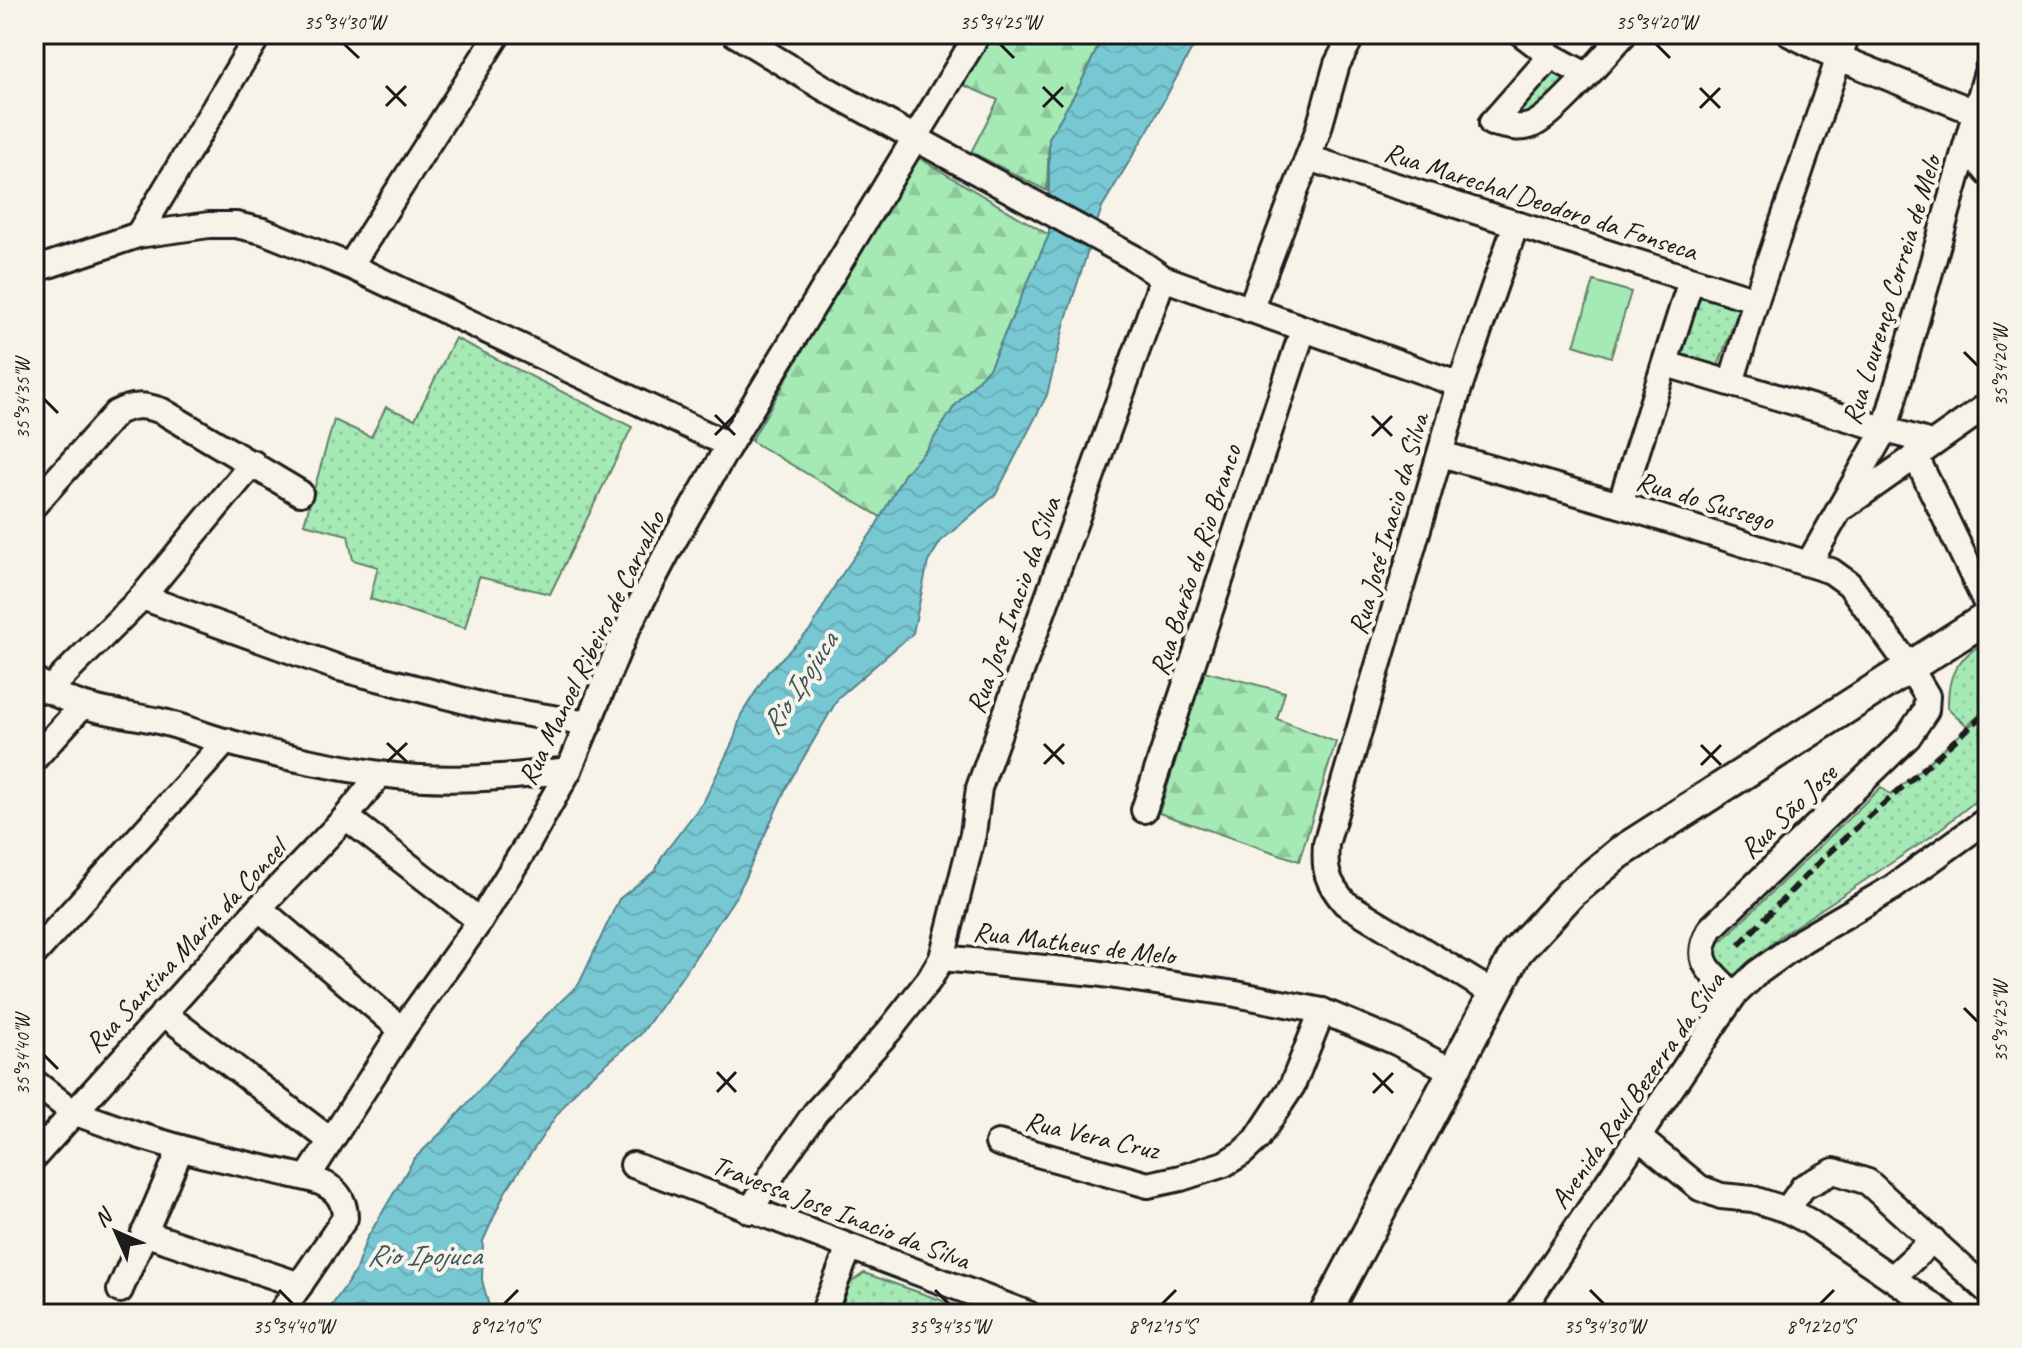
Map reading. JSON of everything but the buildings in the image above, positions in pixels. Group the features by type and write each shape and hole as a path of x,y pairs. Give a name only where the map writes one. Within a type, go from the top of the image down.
{"main road":[{"path":"1325,1314 1517,951 1571,893 1619,853 1988,617"}],"street":[{"path":"138,235 259,34"},
{"path":"350,266 498,34"},
{"path":"735,34 824,88 1134,258 1163,278 1460,385"},
{"name":"Rua Manoel Ribeiro de Carvalho","path":"307,1178 402,1030 480,921 569,770 625,633 669,549 978,34"},
{"path":"1250,310 1308,158 1337,64 1353,34"},
{"path":"1522,34 1551,56 1586,75"},
{"path":"1551,56 1492,123 1519,128 1533,126 1624,34"},
{"path":"1790,34 1837,57 1975,112"},
{"path":"1731,383 1756,300 1847,34"},
{"name":"Rua Lourenço Correia de Melo","path":"1809,563 1885,429 1988,69"},
{"path":"1966,147 1988,173"},
{"name":"Rua Marechal Deodoro da Fonseca","path":"1308,158 1756,300"},
{"name":"Rua José Inacio da Silva","path":"1493,993 1345,903 1333,889 1324,867 1326,844 1460,385 1516,224"},
{"path":"34,270 138,235 209,225 236,225 263,231 350,266 729,445"},
{"name":"Rua Jose Inacio da Silva","path":"942,958 973,834 979,788 1163,278"},
{"path":"1620,505 1691,280"},
{"name":"Rua Barão do Rio Branco","path":"1144,810 1303,330"},
{"path":"1666,364 1885,429 1923,449 1988,607"},
{"path":"34,505 116,413 130,406 144,405 162,411 300,493"},
{"path":"1837,512 1988,405"},
{"name":"Rua do Sussego","path":"1441,454 1620,505 1831,571 1849,584 1909,666"},
{"path":"253,463 142,597 41,685 70,703 380,774 435,779 492,779 569,770"},
{"path":"142,597 339,668 477,704 589,724"},
{"name":"Rua São Jose","path":"1734,995 1703,960 1702,945 1711,928 1908,737 1926,710 1927,696 1909,666"},
{"path":"34,759 82,706"},
{"path":"34,954 226,741"},
{"name":"Rua Santina Maria da Concel","path":"34,1157 259,908 346,817 380,774"},
{"path":"346,817 480,921"},
{"name":"Avenida Raul Bezerra da Silva","path":"1519,1314 1734,995 1757,973 1803,940 1892,888 1988,819"},
{"path":"259,908 402,1030"},
{"name":"Rua Matheus de Melo","path":"750,1211 815,1113 889,1031 929,980 942,958 1095,973 1236,994 1322,1011 1396,1042 1453,1071"},
{"name":"Rua Vera Cruz","path":"998,1143 1148,1185 1224,1164 1257,1139 1292,1086 1322,1011"},
{"path":"163,1013 330,1140"},
{"path":"34,1082 73,1112 181,1148 322,1182 339,1196 345,1206 345,1218 280,1314"},
{"path":"1638,1137 1700,1188 1721,1196 1753,1199 1787,1210 1945,1314"},
{"path":"120,1290 181,1148"},
{"name":"Travessa Jose Inacio da Silva","path":"633,1165 1028,1314"},
{"path":"1787,1210 1803,1187 1834,1171 1868,1182 1988,1291"},
{"path":"144,1233 300,1285"},
{"path":"1892,1278 1933,1240"},
{"path":"823,1314 849,1248"}],"green space":[{"path":"990,34 1104,34 1080,85 1049,138 1047,191 971,152 998,100 959,83"},
{"path":"1555,65 1571,79 1526,122 1510,108"},
{"path":"919,158 1049,235 990,367 954,407 927,449 905,473 881,517 751,441 838,289"},
{"path":"1594,281 1631,292 1611,357 1574,345"},
{"path":"1694,291 1741,303 1717,369 1674,355"},
{"path":"455,338 632,427 550,594 479,577 465,628 370,599 378,567 353,560 348,535 304,524 334,420 371,437 386,407 415,419"},
{"path":"1988,639 1988,707 1967,726 1948,708 1950,684 1962,660"},
{"path":"1204,671 1285,692 1277,719 1336,742 1299,861 1159,813"},
{"path":"1988,710 1988,791 1929,838 1779,937 1734,980 1722,971 1715,947 1881,787 1891,795"},
{"path":"864,1273 980,1314 839,1314 850,1283"}],"water":[{"name":"Rio Ipojuca","path":"1104,34 1200,34 1102,207 1065,322 1047,395 996,494 941,541 928,562 913,633 839,697 787,786 738,893 686,971 641,1034 580,1086 505,1192 483,1241 482,1280 491,1314 326,1314 355,1272 366,1240 414,1159 445,1129 538,1023 579,984 619,899 656,870 662,856 704,801 734,739 741,715 768,672 811,629 905,473 927,449 954,407 990,367 1049,235 1049,138 1080,85"}],"railway":[{"path":"1739,945 1826,855 1988,711"}]}
